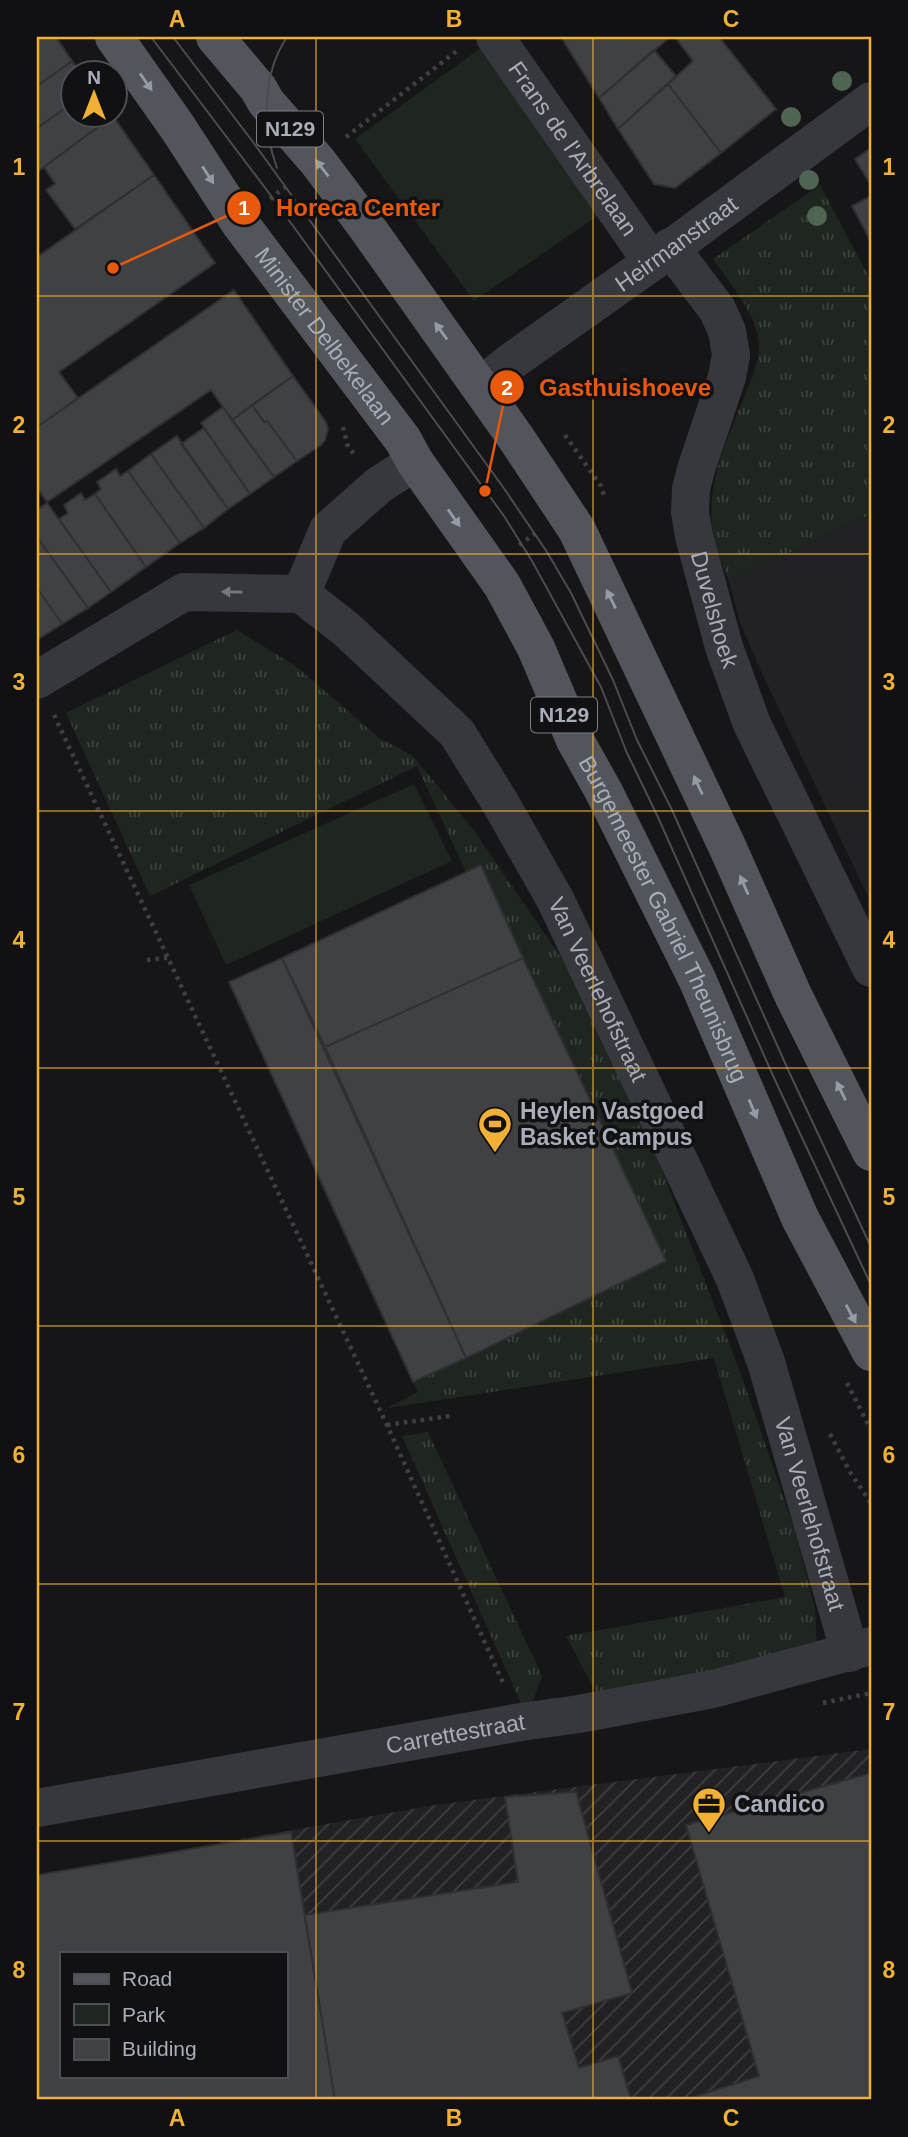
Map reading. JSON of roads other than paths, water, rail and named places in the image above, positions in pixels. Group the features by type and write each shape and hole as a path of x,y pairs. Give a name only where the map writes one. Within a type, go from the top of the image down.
{"main road":[{"name":"Minister Delbekelaan","path":"114,37 239,222 403,440 415,462"},
{"name":"N129","path":"215,37 318,162 480,387 578,530 727,846 793,995 871,1152"},
{"name":"Burgemeester Gabriel Theunisbrug","path":"415,462 502,585 536,648 575,740 604,792 697,979 800,1218 871,1352"}],"street":[{"name":"Frans de l'Arbrelaan","path":"480,41 661,254"},
{"name":"Heirmanstraat","path":"480,387 871,101"},
{"name":"Duvelshoek","path":"661,254 717,309 727,331 731,355 727,377 691,489 690,512 694,536 718,622 752,724 871,968"},
{"path":"37,680 184,592 301,594 328,530 379,485 415,462"},
{"name":"Van Veerlehofstraat","path":"301,594 346,629 457,733 556,901 735,1279 766,1362 861,1650"},
{"name":"Carrettestraat","path":"37,1808 713,1689 861,1650"}],"tram line":[{"path":"151,37 272,197 504,516 532,561 601,687 627,753 871,1285"},
{"path":"173,37 253,142 503,487 571,593 871,1247"},
{"path":"277,168 269,135 267,101 273,67 287,37"}],"place":[{"name":"Horeca Center","path":"113,268"},
{"name":"Gasthuishoeve","path":"485,491"},
{"name":"Heylen Vastgoed Basket Campus","path":"495,1154"},
{"name":"Candico","path":"709,1834"}]}
